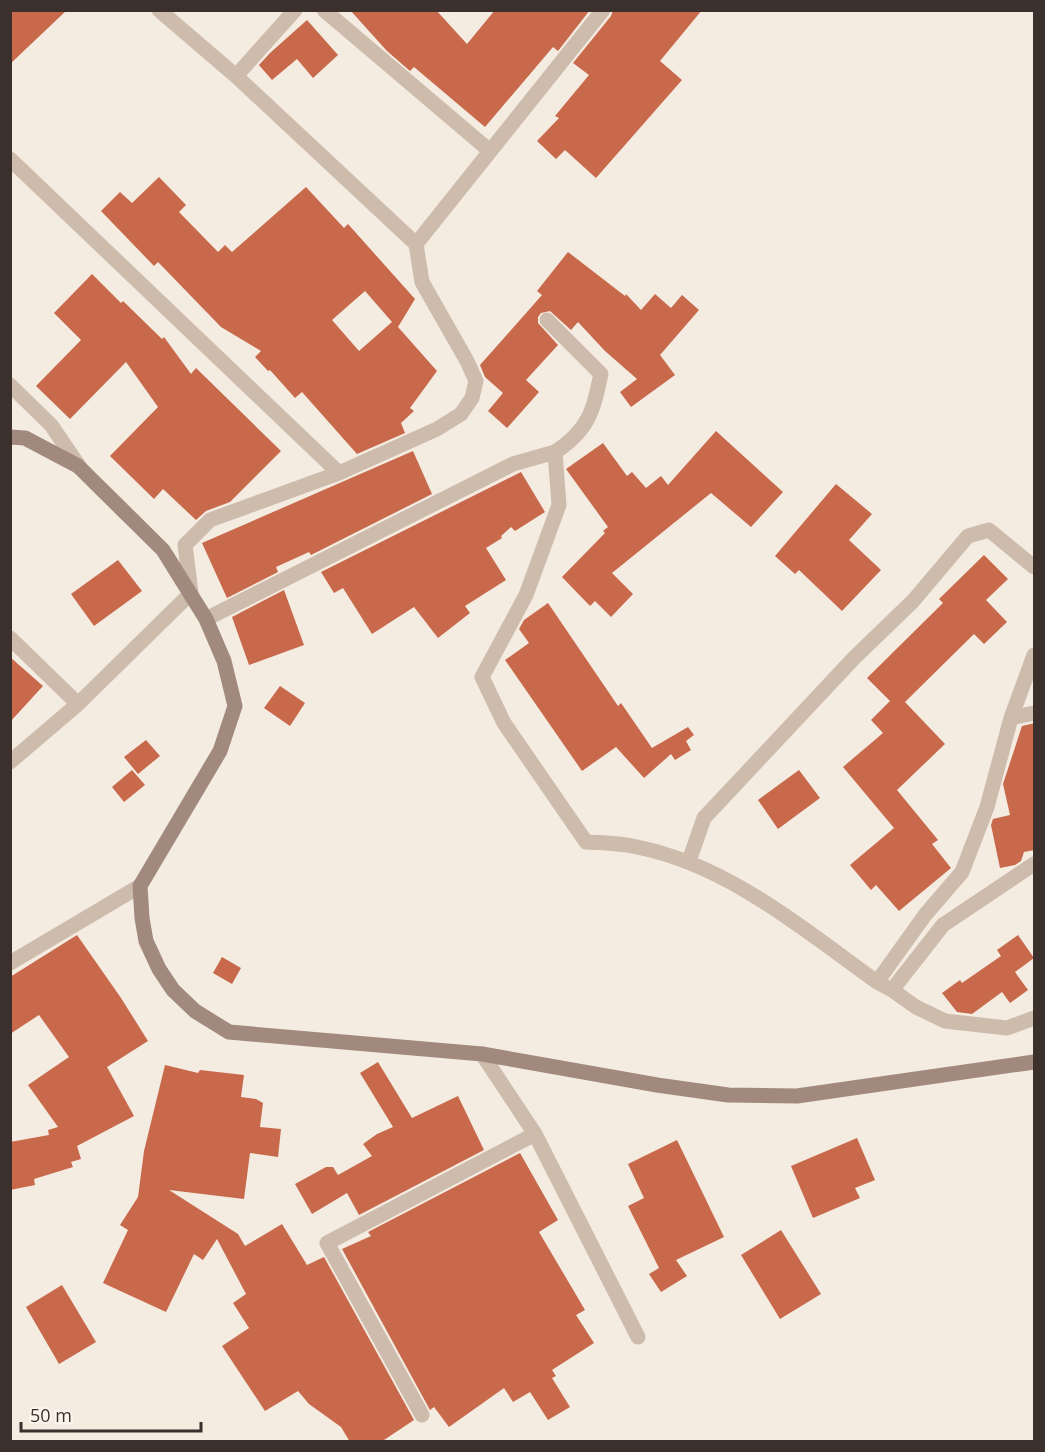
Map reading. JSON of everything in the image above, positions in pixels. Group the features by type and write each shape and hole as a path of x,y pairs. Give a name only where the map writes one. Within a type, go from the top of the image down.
{"main road":[{"path":"10,437 25,438 81,469 163,550 206,619 224,661 235,706 220,751 140,886 146,941 159,969 173,990 195,1011 229,1032 482,1054 657,1085 728,1095 797,1096 1035,1062"}],"street":[{"path":"10,762 78,704 191,593 185,545 210,520 339,473 437,429 461,414 472,398 477,381 423,282 416,243 236,76 159,10"},
{"path":"236,76 295,10"},
{"path":"324,10 490,151"},
{"path":"416,243 603,10"},
{"path":"10,159 339,473"},
{"path":"206,619 513,464 555,452 572,441 592,414 601,374 548,320"},
{"path":"10,385 51,425 81,469"},
{"path":"555,452 559,505 526,595 482,677 504,723 586,842 636,846 689,861 728,880 789,918 877,982 945,1022 1007,1028 1035,1018"},
{"path":"689,861 704,818 854,658 913,601 968,536 989,530 1035,567"},
{"path":"10,638 78,704"},
{"path":"877,982 925,915 962,872 987,807 1011,717 1035,655"},
{"path":"1011,717 1035,713"},
{"path":"892,990 943,925 1035,864"},
{"path":"10,963 140,886"},
{"path":"482,1054 535,1134 638,1337"},
{"path":"422,1415 327,1243 535,1134"}],"building":[{"path":"10,10 67,10 10,64"},
{"path":"350,10 436,10 467,44 495,10 590,10 558,51 553,47 485,127 414,67 410,71 387,51"},
{"path":"613,10 702,10 660,61 682,80 596,178 565,150 556,159 537,141 559,118 555,116 589,75 573,63 611,16"},
{"path":"307,20 338,55 313,78 297,59 272,80 259,65"},
{"path":"159,177 186,205 179,212 218,252 225,245 232,252 306,187 344,228 348,224 415,299 398,327 437,371 410,408 414,411 401,423 405,433 357,454 302,392 295,398 270,370 268,371 255,357 261,351 221,327 158,262 154,266 101,211 120,192 132,203","holes":["365,291 392,322 359,351 332,320"]},
{"path":"568,252 625,296 626,294 641,310 655,294 671,308 682,295 699,310 660,355 675,375 631,407 620,392 637,379 605,351 578,322 571,330 550,311 541,313 538,323 558,345 526,380 539,392 507,428 488,411 503,393 485,377 480,365 542,295 537,291"},
{"path":"92,274 162,339 164,337 191,374 196,368 281,451 230,502 206,511 196,520 163,489 154,499 110,456 158,407 126,362 70,419 36,386 81,340 54,313"},
{"path":"716,431 783,492 751,527 711,493 612,573 633,594 611,617 595,601 590,606 562,577 605,533 603,531 608,527 566,469 603,443 627,476 632,472 646,488 661,476 668,485"},
{"path":"413,451 432,494 311,555 309,552 276,567 278,572 227,598 202,543"},
{"path":"521,472 545,512 515,531 511,527 501,536 502,538 486,548 506,580 465,606 470,613 438,638 414,607 372,634 343,588 334,593 321,572"},
{"path":"836,484 872,514 849,540 881,570 842,611 799,570 795,574 775,556"},
{"path":"984,555 1008,579 986,600 1007,622 984,644 974,634 905,702 945,744 897,790 938,840 932,844 951,868 899,911 876,885 871,890 850,865 894,828 843,767 883,733 871,720 890,701 867,678 943,603 939,599"},
{"path":"118,560 142,591 94,626 71,594"},
{"path":"284,590 304,645 249,665 232,617"},
{"path":"548,603 618,706 621,703 652,748 688,727 694,735 686,741 691,750 675,760 671,754 644,778 616,747 582,771 505,660 529,643 519,629 524,620"},
{"path":"10,657 43,686 10,722"},
{"path":"280,686 305,703 290,726 264,708"},
{"path":"1035,723 1035,850 1024,852 1021,861 1015,865 1000,868 991,825 993,819 1010,815 1003,784 1022,726"},
{"path":"146,740 160,756 138,774 124,757"},
{"path":"132,770 145,785 124,802 112,787"},
{"path":"799,770 820,798 778,829 758,800"},
{"path":"77,935 148,1041 107,1067 134,1116 77,1146 81,1159 71,1162 73,1167 34,1179 35,1185 10,1190 10,1142 49,1135 48,1130 58,1127 28,1085 69,1057 39,1015 10,1034 10,977"},
{"path":"1018,935 1034,958 1015,972 1028,990 1010,1003 1002,992 972,1014 957,1012 942,993 960,980 962,983 1001,956 997,950"},
{"path":"222,957 241,968 232,984 213,973"},
{"path":"378,1062 412,1118 458,1096 484,1150 359,1215 347,1193 312,1214 295,1184 326,1167 333,1167 338,1175 372,1156 363,1144 393,1127 360,1073"},
{"path":"165,1065 198,1073 200,1070 244,1075 241,1097 256,1099 263,1103 260,1127 281,1129 278,1157 250,1153 244,1199 169,1190 238,1234 245,1246 282,1224 307,1265 324,1257 414,1420 381,1442 350,1442 341,1427 309,1404 298,1391 265,1411 222,1346 249,1328 233,1303 246,1294 217,1239 203,1260 194,1254 166,1312 103,1283 128,1230 120,1225 138,1197 144,1151"},
{"path":"857,1138 875,1180 855,1188 860,1198 813,1218 791,1166"},
{"path":"677,1140 724,1237 676,1260 687,1276 661,1292 649,1274 659,1268 628,1206 644,1198 628,1164"},
{"path":"520,1153 558,1220 539,1232 585,1310 576,1315 594,1343 552,1370 556,1376 552,1378 570,1407 548,1420 530,1392 513,1402 504,1388 449,1427 434,1407 430,1410 342,1249 371,1236 368,1232"},
{"path":"781,1230 821,1294 780,1319 741,1255"},
{"path":"62,1285 96,1342 59,1364 26,1307"}]}
